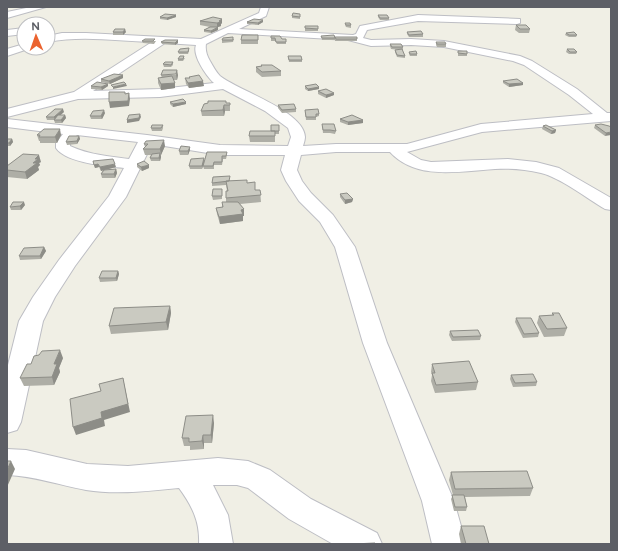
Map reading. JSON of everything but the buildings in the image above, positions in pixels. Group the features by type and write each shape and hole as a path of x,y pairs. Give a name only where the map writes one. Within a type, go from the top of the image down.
{"street":[{"path":"7,15 42,7"},
{"path":"56,35 202,42 262,14 265,7"},
{"path":"354,38 360,36 363,28 411,18 517,21"},
{"path":"225,30 354,38 371,44 411,42 450,44 516,58 528,63 608,117"},
{"path":"56,37 62,36"},
{"path":"78,95 163,40"},
{"path":"202,42 200,48 203,58 214,77 225,85 270,108 294,126 298,137 289,170 294,181 305,197 326,219 345,247 375,343 438,501 449,544"},
{"path":"7,112 78,95 160,93 225,85"},
{"path":"7,124 147,139 220,150 295,151 355,147 395,149 494,126 608,117"},
{"path":"73,131 63,143 63,148 68,151 85,157 134,164"},
{"path":"7,422 27,334 39,306 66,264 117,197 147,139"},
{"path":"395,149 406,161 429,166 458,168 506,164 543,168 553,171 611,205"},
{"path":"7,462 26,463 88,477 128,479 218,471 248,474 259,479 300,509 365,544"},
{"path":"186,474 210,507 215,520 216,544"}]}
